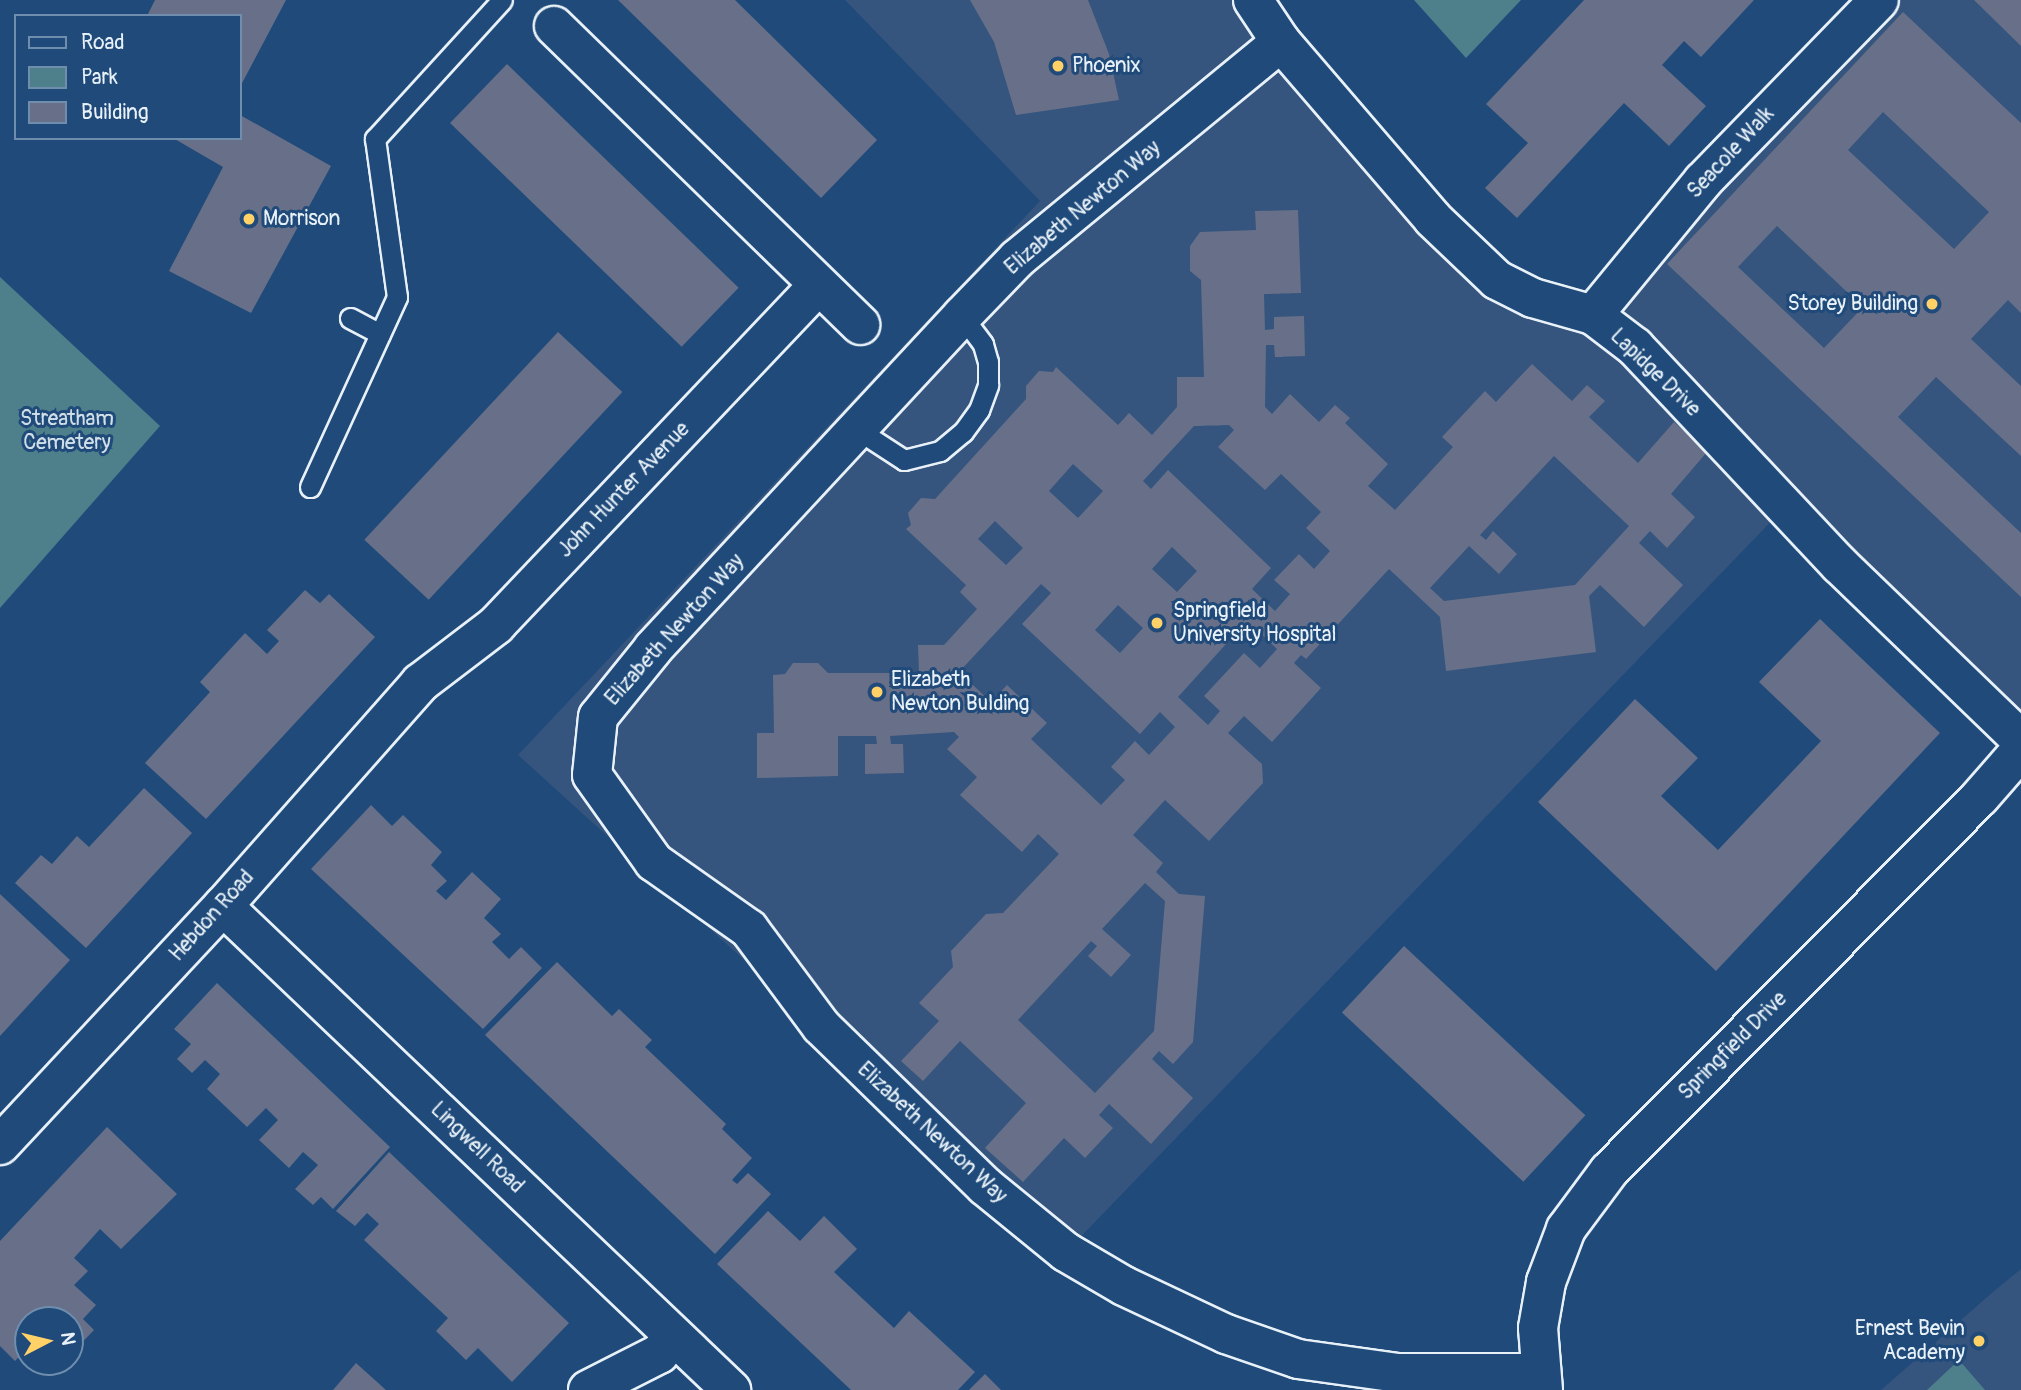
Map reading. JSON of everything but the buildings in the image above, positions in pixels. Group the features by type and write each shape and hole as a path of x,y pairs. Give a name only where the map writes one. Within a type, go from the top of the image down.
{"street":[{"name":"Lapidge Drive","path":"1253,0 1281,41 1433,219 1497,280 1533,298 1593,315 1635,347 1840,565 2021,740"},
{"name":"Seacole Walk","path":"1593,315 1703,181 1878,0"},
{"path":"554,26 817,287 860,325"},
{"name":"Elizabeth Newton Way","path":"1281,41 1017,259 962,316 653,649 598,717 592,775 654,862 749,929 821,1026 985,1186 1078,1259 1226,1334 1298,1359 1398,1373 1542,1381"},
{"name":"John Hunter Avenue","path":"420,683 496,625 817,287"},
{"name":"Hebdon Road","path":"0,1145 223,906 420,683"},
{"name":"Springfield Drive","path":"1542,1381 1538,1328 1546,1282 1566,1228 1609,1171 1980,797 2021,750"},
{"name":"Lingwell Road","path":"223,906 731,1390"},
{"path":"588,1390 659,1354 674,1337"}],"lane":[{"path":"310,487 397,297 375,139 502,0"},
{"path":"858,430 904,460 940,450 962,432 983,397 988,362 983,344 962,316"},
{"path":"350,318 380,334"}],"shaded area":[{"name":"Springfield University Hospital","path":"845,0 1239,0 1497,280 1579,308 1874,0 2021,0 2021,740 1785,507 1066,1252 518,755 1040,201"},
{"name":"Ernest Bevin Academy","path":"2021,1269 2021,1390 1881,1390 1994,1291"}],"green space":[{"path":"1414,0 1521,0 1466,58"},
{"name":"Streatham Cemetery","path":"0,277 160,426 0,608"},
{"path":"1959,1360 1985,1390 1927,1390"}],"place":[{"name":"Phoenix","path":"1058,66"},
{"name":"Morrison","path":"249,219"},
{"name":"Storey Building","path":"1932,304"},
{"name":"Springfield University Hospital","path":"1157,623"},
{"name":"Elizabeth Newton Bulding","path":"877,692"},
{"name":"Ernest Bevin Academy","path":"1979,1341"}]}
